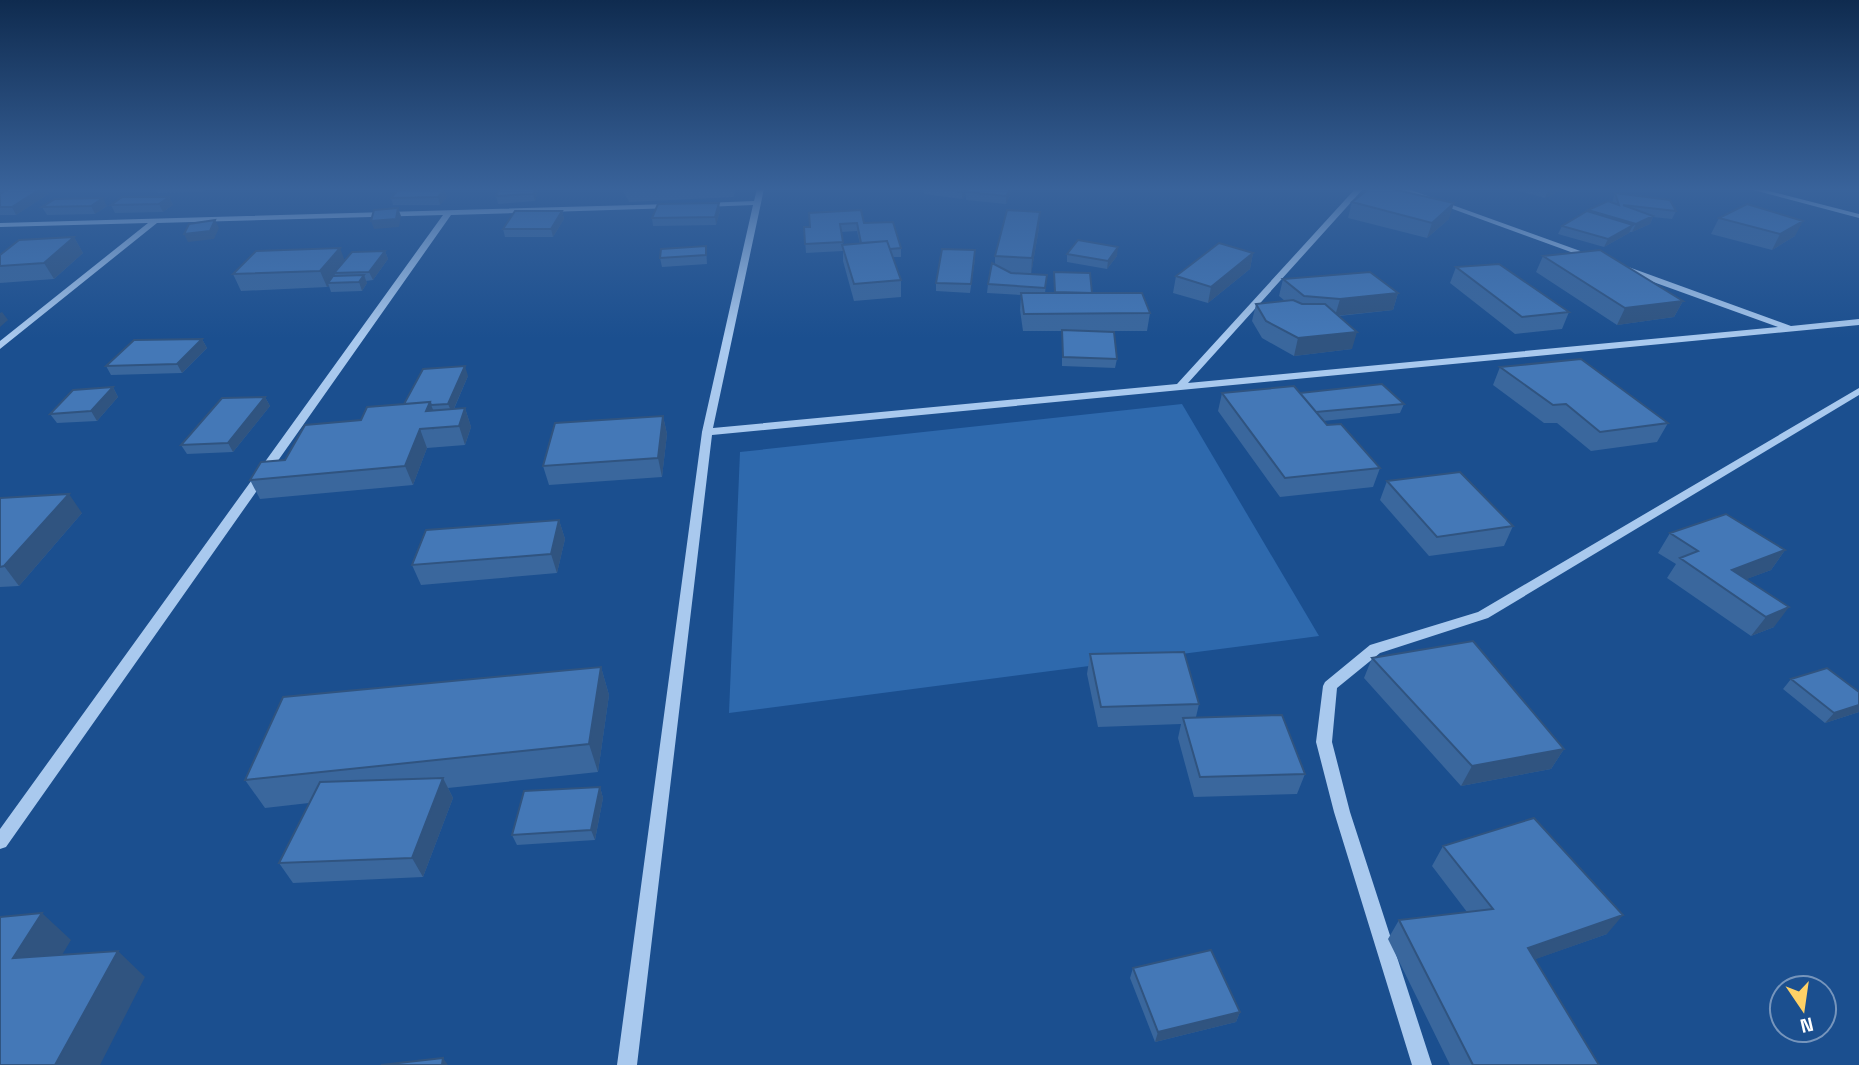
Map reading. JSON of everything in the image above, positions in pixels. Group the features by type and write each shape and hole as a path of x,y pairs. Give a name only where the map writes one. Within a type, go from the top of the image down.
{"street":[{"path":"0,346 133,239"},
{"path":"0,842 430,239"},
{"path":"627,1065 707,432 749,239"},
{"path":"1181,385 1313,239"},
{"path":"1543,239 1790,328"},
{"path":"707,432 1859,321"},
{"path":"1422,1065 1342,812 1324,742 1330,687 1375,649 1483,615 1859,391"}],"shaded area":[{"path":"1182,404 1319,636 729,713 740,452"}],"building":[{"path":"72,239 44,263 0,266 0,255 19,240"},
{"path":"805,239 842,239 843,242 805,244"},
{"path":"860,239 898,239 901,248 890,249 887,241 861,243"},
{"path":"1000,239 1035,239 1032,258 995,256"},
{"path":"1078,240 1118,247 1108,261 1067,254"},
{"path":"887,241 901,280 854,284 842,245"},
{"path":"1219,243 1253,253 1211,287 1176,276"},
{"path":"706,246 706,255 660,258 661,249"},
{"path":"340,248 320,271 233,274 256,251"},
{"path":"942,249 975,250 971,284 936,283"},
{"path":"1600,250 1683,301 1625,308 1543,256"},
{"path":"385,251 369,272 334,273 352,252"},
{"path":"992,263 1011,273 1047,275 1045,288 988,284"},
{"path":"1499,264 1569,312 1522,317 1456,267"},
{"path":"1054,272 1090,273 1092,293 1055,292"},
{"path":"1370,272 1398,293 1340,299 1304,296 1283,279"},
{"path":"364,275 359,282 328,283 333,276"},
{"path":"1021,293 1142,293 1150,313 1024,314"},
{"path":"1293,300 1302,304 1325,304 1357,332 1298,338 1266,321 1256,304"},
{"path":"1062,330 1114,332 1117,359 1063,357"},
{"path":"202,339 177,364 106,366 134,340"},
{"path":"1581,359 1668,423 1600,432 1566,404 1553,405 1500,367"},
{"path":"465,366 448,404 404,404 423,369"},
{"path":"1382,384 1404,404 1316,412 1300,393"},
{"path":"1294,386 1327,425 1341,424 1380,468 1285,478 1222,393"},
{"path":"113,387 91,411 50,414 73,390"},
{"path":"265,397 228,443 181,445 222,398"},
{"path":"430,402 426,411 465,408 459,426 420,429 405,466 250,480 261,462 285,460 305,425 361,420 367,407"},
{"path":"663,416 658,458 543,466 555,423"},
{"path":"1460,472 1513,526 1437,537 1387,481"},
{"path":"69,494 4,566 0,567 0,498"},
{"path":"1726,514 1785,550 1732,570 1789,607 1766,617 1680,558 1698,551 1670,533"},
{"path":"559,520 551,554 412,565 426,530"},
{"path":"1473,641 1564,749 1472,766 1372,658"},
{"path":"1184,652 1199,704 1101,707 1090,654"},
{"path":"601,667 589,744 245,780 283,697"},
{"path":"1827,668 1859,692 1859,705 1834,713 1791,679"},
{"path":"1282,715 1305,774 1200,777 1183,718"},
{"path":"443,778 412,858 279,863 320,782"},
{"path":"600,787 591,830 512,835 524,791"},
{"path":"1534,818 1623,915 1528,948 1599,1065 1473,1065 1399,920 1493,909 1443,846"},
{"path":"42,913 13,958 118,951 55,1065 0,1065 0,917"},
{"path":"1211,950 1240,1012 1158,1032 1133,968"},
{"path":"443,1058 442,1065 381,1065"}]}
